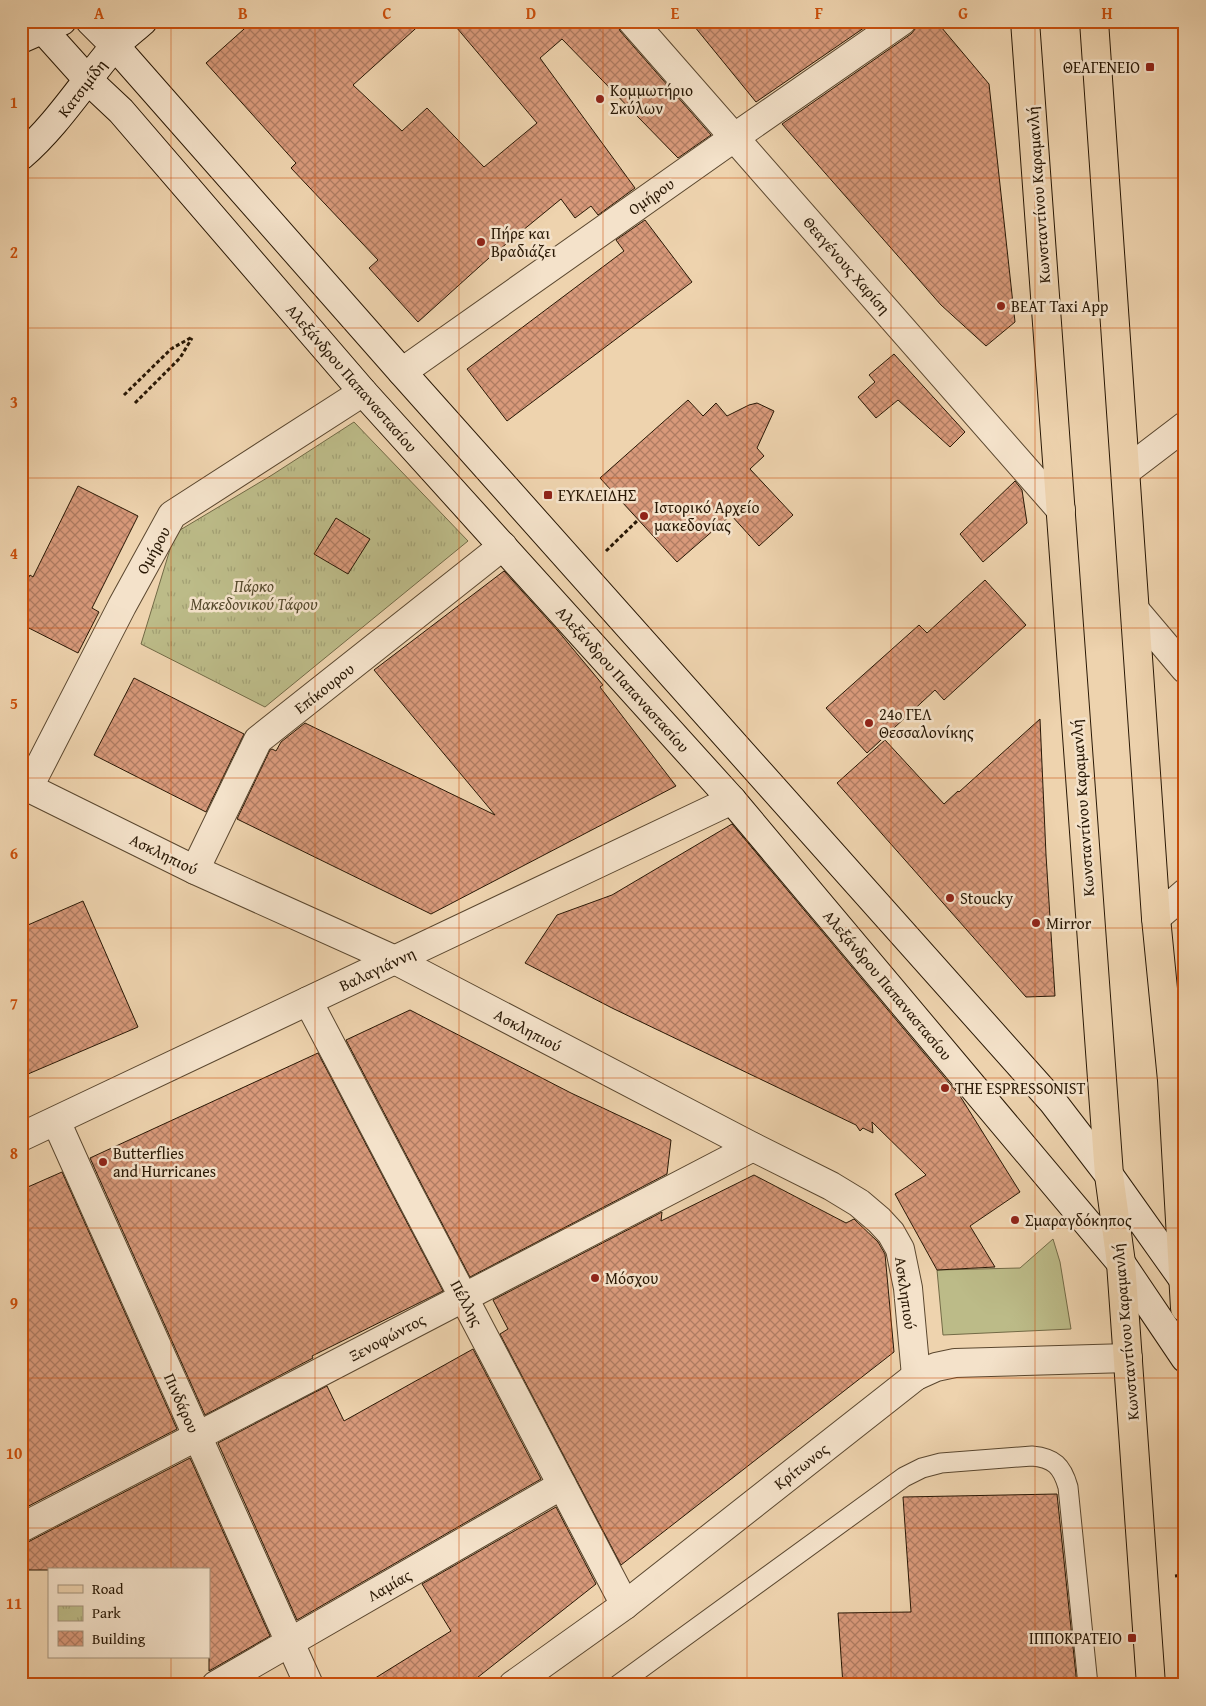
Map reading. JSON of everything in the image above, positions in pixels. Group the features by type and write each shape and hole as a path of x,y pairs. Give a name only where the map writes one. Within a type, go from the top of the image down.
{"main road":[{"name":"Κωνσταντίνου Καραμανλή","path":"1025,21 1109,1175 1121,1263 1151,1685"},
{"path":"1094,21 1156,918 1172,1080 1185,1308"}],"street":[{"path":"90,21 115,46 402,372 1053,1102 1109,1175 1184,1280"},
{"name":"Κατσιμίδη","path":"21,156 55,122 115,46 143,21"},
{"name":"Θεαγένους Χαρίση","path":"632,21 1061,510"},
{"name":"Ομήρου","path":"402,372 902,21"},
{"name":"Αλεξάνδρου Παπαναστασίου","path":"40,28 88,80 121,111 363,392 732,800 1121,1263 1185,1358"},
{"name":"Ομήρου","path":"25,786 172,515 363,392"},
{"path":"1126,471 1185,426"},
{"name":"Επίκουρου","path":"195,870 258,740 503,546"},
{"path":"1135,610 1185,669"},
{"name":"Ασκληπιού","path":"25,786 195,870 395,960 847,1195 868,1211 891,1233 900,1249 904,1267 916,1376"},
{"name":"Βαλαγιάννη","path":"21,1137 732,800"},
{"path":"1156,918 1185,894"},
{"name":"Πέλλης","path":"308,1001 625,1605"},
{"name":"Πινδάρου","path":"56,1121 309,1685"},
{"name":"Ξενοφώντος","path":"21,1528 753,1147"},
{"name":"Κρίτωνος","path":"514,1685 625,1605 916,1376 936,1367 954,1363 1128,1358"},
{"name":"Λαμίας","path":"216,1685 562,1485"}],"lane":[{"path":"618,1685 904,1477 922,1468 941,1463 1032,1456 1045,1457 1056,1464 1064,1474 1068,1487 1088,1685"}],"path":[{"path":"124,395 171,349 192,338 180,358 135,403"},
{"path":"603,554 638,520"}],"green space":[{"name":"Πάρκο Μακεδονικού Τάφου","path":"354,422 468,541 265,707 141,644 175,533 272,475"},
{"path":"1053,1239 1060,1262 1071,1329 943,1335 937,1270 1020,1268"}],"building":[{"path":"253,21 424,21 353,85 402,131 427,108 484,167 537,123 451,21 617,21 620,31 711,135 678,158 562,39 540,58 635,188 598,215 591,206 575,218 561,199 489,258 418,322 369,268 378,260 291,168 296,163 206,63"},
{"path":"690,21 874,21 756,102"},
{"path":"917,21 936,21 989,84 1015,322 986,346 941,305 782,124 911,34 916,28"},
{"path":"645,220 692,282 507,421 467,369 624,251 616,240"},
{"path":"894,354 965,432 950,447 898,400 876,418 858,397 875,382 869,375"},
{"path":"688,400 703,416 716,403 727,416 757,403 774,411 757,448 764,456 750,469 793,515 759,546 731,515 677,562 600,478"},
{"path":"1015,481 1022,490 1027,523 983,562 960,534"},
{"path":"78,486 138,516 92,608 99,612 78,653 21,624 21,592 30,575 33,577"},
{"path":"336,518 370,539 348,574 314,554"},
{"path":"504,571 603,685 600,687 676,786 431,914 237,819 270,750 276,751 281,742 305,723 495,815 374,670"},
{"name":"24ο ΓΕΛ Θεσσαλονίκης","path":"985,580 1026,625 944,700 935,690 867,753 826,708 919,625 927,633"},
{"path":"134,678 244,734 206,812 94,755"},
{"path":"1040,719 1055,996 1026,997 837,783 885,740 944,804"},
{"path":"732,824 960,1096 1020,1192 970,1226 995,1267 937,1270 895,1194 926,1175 872,1122 873,1133 863,1128 860,1131 856,1125 612,1008 525,963 557,915 612,895"},
{"path":"83,901 138,1027 21,1077 21,928"},
{"path":"410,1010 571,1093 671,1140 667,1174 470,1277 346,1040"},
{"path":"318,1053 443,1291 312,1356 313,1358 205,1415 90,1158"},
{"path":"62,1172 177,1429 21,1510 21,1190"},
{"path":"754,1175 846,1223 854,1219 878,1242 885,1254 894,1352 621,1565 500,1334 508,1329 493,1300 662,1212 661,1221"},
{"path":"473,1349 541,1479 297,1620 218,1443 327,1386 344,1421"},
{"path":"190,1458 270,1636 209,1671 210,1568 48,1568 48,1570 21,1570 21,1543 28,1542"},
{"path":"1057,1494 1077,1685 843,1685 838,1613 911,1612 903,1497"},
{"path":"556,1507 596,1584 468,1685 364,1685 451,1631 422,1584"}],"place":[{"name":"ΘΕΑΓΕΝΕΙΟ","path":"1150,67"},
{"name":"Κομμωτήριο Σκύλων","path":"600,99"},
{"name":"Πήρε και Βραδιάζει","path":"481,242"},
{"name":"ΒΕΑΤ Taxi App","path":"1001,306"},
{"name":"ΕΥΚΛΕΙΔΗΣ","path":"548,495"},
{"name":"Ιστορικό Αρχείο μακεδονίας","path":"644,516"},
{"name":"24ο ΓΕΛ Θεσσαλονίκης","path":"869,723"},
{"name":"Stoucky","path":"950,898"},
{"name":"Mirror","path":"1036,923"},
{"name":"THE ESPRESSONIST","path":"945,1088"},
{"name":"Butterflies and Hurricanes","path":"103,1162"},
{"name":"Σμαραγδόκηπος","path":"1015,1220"},
{"name":"Μόσχου","path":"595,1278"},
{"name":"ΙΠΠΟΚΡΑΤΕΙΟ","path":"1132,1638"}]}
